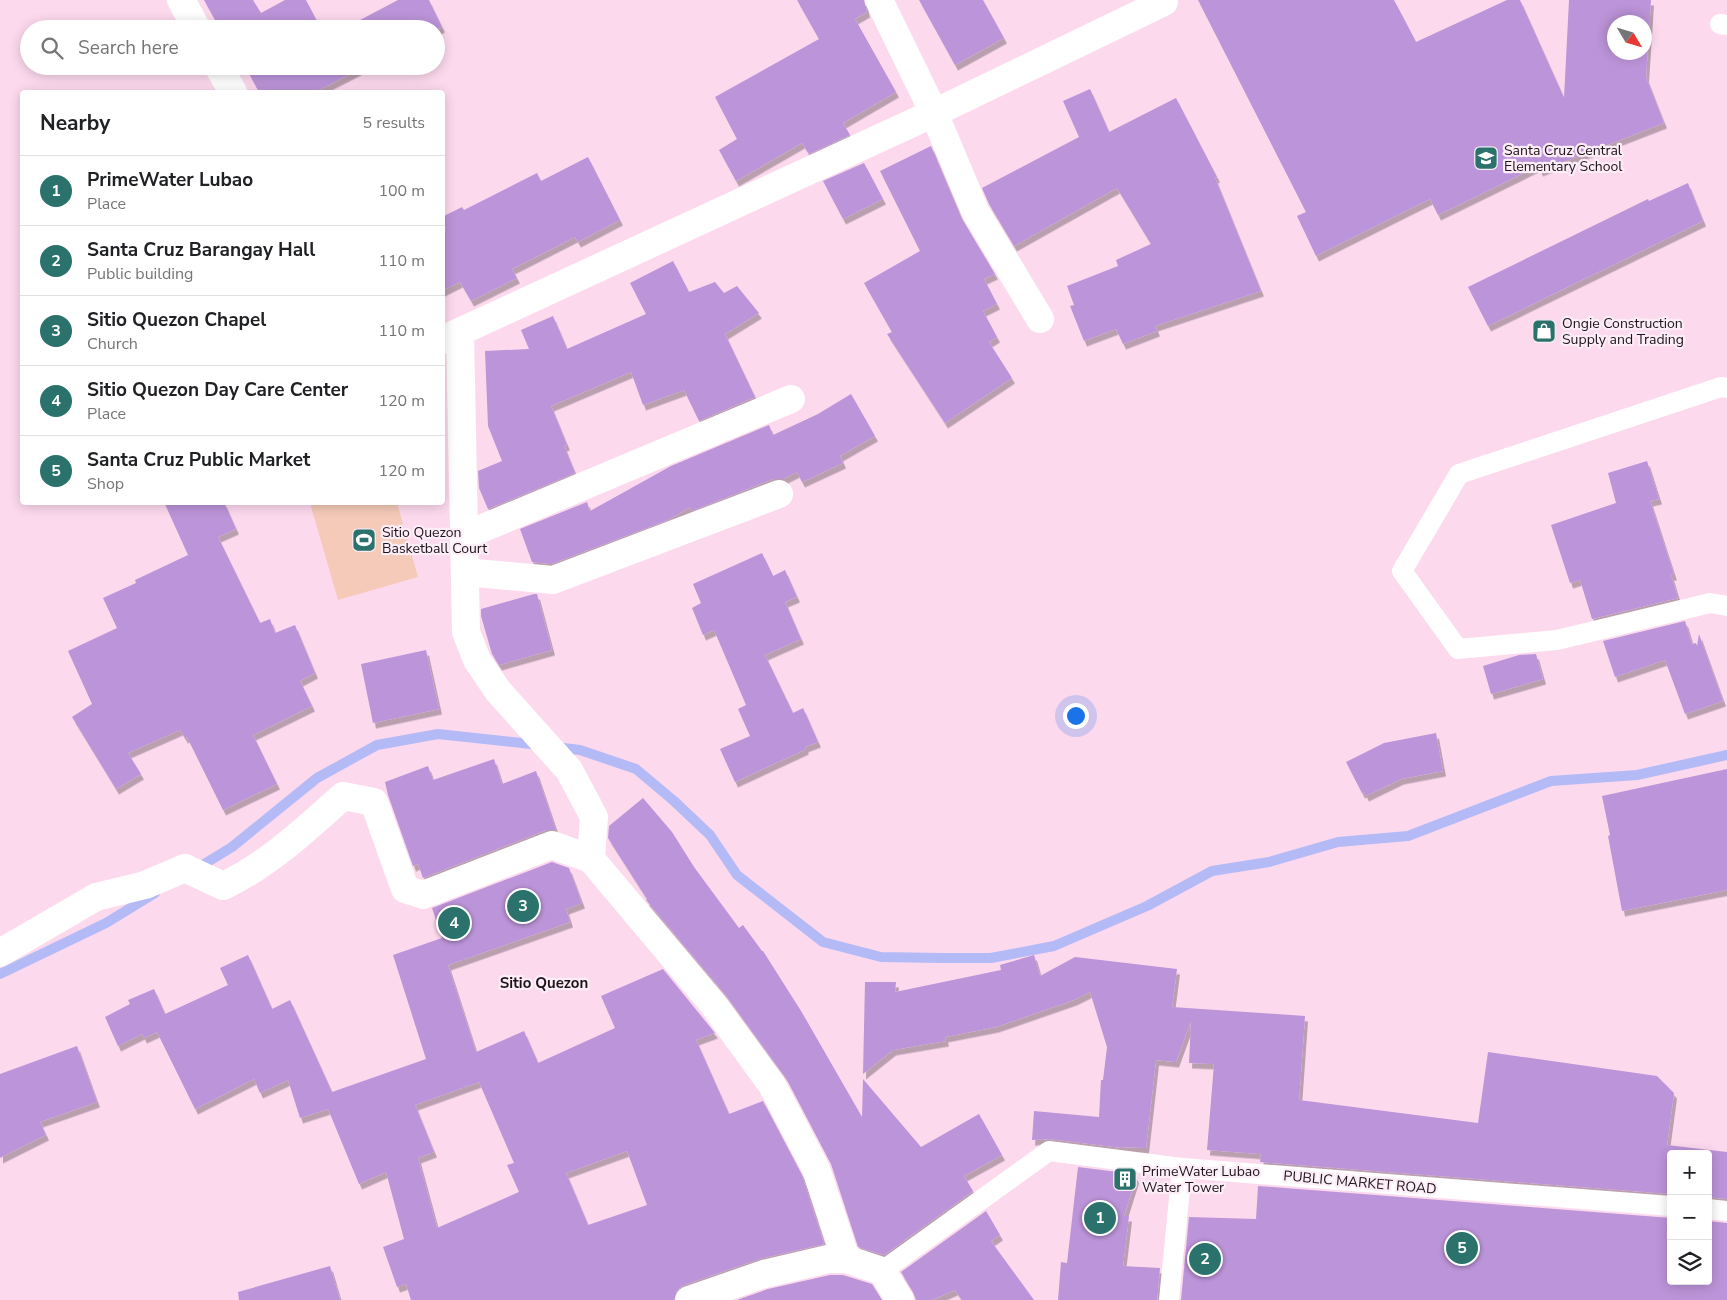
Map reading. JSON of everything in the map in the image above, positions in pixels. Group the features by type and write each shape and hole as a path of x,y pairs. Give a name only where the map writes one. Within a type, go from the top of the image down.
{"street":[{"path":"181,0 192,20"},
{"path":"879,0 934,113 976,211 1040,319"},
{"path":"591,859 594,817 569,770 498,690 477,660 466,632 464,536 451,336 934,113 1164,2"},
{"path":"223,75 232,90"},
{"path":"464,536 791,399"},
{"path":"465,572 553,580 779,494"},
{"path":"0,953 96,897 145,885 185,868 223,886 240,878 302,833 343,796 374,802 405,889 423,895 552,846 591,859 713,1004 772,1085 816,1169 846,1259"},
{"path":"689,1300 764,1274 828,1259 846,1259 882,1271 900,1300"}],"lane":[{"path":"1727,388 1721,388 1459,474 1402,571 1458,649 1556,640 1710,603 1727,606"},
{"name":"PUBLIC MARKET ROAD","path":"882,1271 1049,1151 1182,1168 1667,1206"},
{"path":"1170,1300 1182,1168"},
{"path":"1712,1209 1727,1211"}],"shaded area":[{"name":"Sitio Quezon Basketball Court","path":"311,505 398,505 418,577 338,600"}],"building":[{"path":"204,0 253,0 261,13 285,0 306,0 316,20 215,20"},
{"path":"398,0 429,0 439,20 360,20"},
{"path":"797,0 864,0 867,12 855,19 896,92 843,123 850,135 809,154 802,143 736,181 719,150 737,139 715,97 819,39"},
{"path":"919,0 983,0 1004,38 955,65"},
{"path":"1198,0 1394,0 1416,42 1507,0 1520,0 1564,98 1569,0 1651,0 1650,15 1607,15 1607,60 1647,60 1646,77 1664,123 1540,171 1538,166 1438,215 1430,199 1316,256 1297,216 1306,212"},
{"path":"250,75 348,75 319,90 258,90"},
{"path":"1090,89 1109,132 1176,98 1217,177 1215,178 1261,291 1155,326 1157,331 1123,344 1116,329 1084,341 1070,306 1074,305 1067,286 1118,266 1116,260 1151,244 1117,188 1014,246 989,204 982,188 1079,137 1063,101"},
{"path":"931,146 961,217 995,274 984,279 997,304 983,311 997,337 989,342 1012,378 945,423 887,334 892,332 864,283 920,251 880,171"},
{"path":"588,157 620,220 578,242 575,237 512,269 517,278 471,301 460,282 445,290 445,216 462,207 464,210 537,173 541,181"},
{"path":"864,163 883,199 843,219 823,181"},
{"path":"1688,183 1703,221 1488,326 1468,287 1648,199 1649,201"},
{"path":"673,261 689,292 715,282 724,293 737,286 759,313 725,334 755,397 699,421 684,390 643,405 631,372 551,406 567,445 564,446 575,473 488,509 479,488 478,471 502,461 488,426 485,351 529,349 521,330 553,316 567,349 646,314 630,283"},
{"path":"851,394 875,436 840,456 843,463 802,482 797,472 783,479 773,479 692,511 690,507 668,520 551,564 532,562 520,529 587,502 590,511 671,466 769,425 773,435 818,414"},
{"path":"1647,461 1659,499 1650,501 1674,575 1671,575 1678,598 1592,619 1580,580 1570,583 1551,525 1616,503 1608,473"},
{"path":"165,505 225,505 236,529 218,537 260,623 270,619 275,633 295,625 315,673 300,681 312,706 253,735 277,784 223,810 187,737 185,738 180,730 128,753 141,774 116,789 72,717 92,704 68,651 117,628 103,598 136,583 135,580 188,555"},
{"path":"762,553 773,576 785,570 797,597 785,602 801,639 765,655 793,713 803,708 818,742 735,782 720,749 750,736 738,709 746,705 714,630 703,635 692,608 701,603 693,584"},
{"path":"537,594 552,650 499,665 492,654 481,616 481,609"},
{"path":"1685,621 1692,644 1696,643 1697,646 1699,634 1723,701 1685,714 1665,660 1615,677 1603,641"},
{"path":"426,650 439,709 373,723 361,664"},
{"path":"1536,654 1543,679 1491,694 1483,666 1519,655"},
{"path":"1436,733 1443,771 1401,779 1366,796 1364,792 1362,793 1346,762 1384,743"},
{"path":"494,759 502,784 536,771 556,830 546,830 423,878 418,864 413,866 385,782 428,766 433,780"},
{"path":"1727,769 1727,890 1622,911 1602,796"},
{"path":"643,798 672,832 694,867 739,928 743,925 763,951 801,1011 862,1117 863,1079 921,1147 979,1114 1002,1155 964,1176 973,1191 884,1255 858,1247 831,1164 786,1078 725,994 646,900 608,838 609,826"},
{"path":"552,862 569,868 582,903 566,909 570,922 448,965 476,1052 524,1031 538,1063 615,1028 601,996 663,969 715,1033 696,1040 729,1114 763,1101 802,1175 824,1244 759,1259 684,1285 677,1290 674,1300 411,1300 406,1284 397,1287 383,1247 404,1239 386,1172 359,1184 328,1109 300,1118 288,1080 260,1093 254,1079 195,1109 157,1032 144,1038 142,1034 118,1046 105,1017 130,1004 128,1000 154,989 165,1014 228,985 220,968 248,955 272,1009 290,1000 332,1092 426,1059 393,955 442,938 432,908","holes":["479,1082 514,1163 507,1165 519,1192 437,1228 418,1158 434,1152 415,1105","627,1151 647,1205 588,1225 566,1173"]},
{"path":"1034,955 1040,976 1075,957 1177,969 1172,1007 1305,1016 1299,1100 1478,1123 1488,1052 1657,1076 1674,1093 1667,1145 1710,1150 1667,1150 1667,1194 1260,1162 1261,1154 1207,1150 1214,1064 1189,1063 1191,1021 1176,1062 1156,1060 1146,1148 1123,1148 1050,1139 1032,1140 1034,1111 1099,1117 1101,1080 1103,1080 1107,1047 1090,992 1074,1000 996,1027 945,1037 946,1041 893,1050 863,1074 865,982 896,982 895,992 1001,970 1000,965"},
{"path":"77,1046 97,1102 40,1122 46,1135 0,1158 0,1074"},
{"path":"1712,1150 1727,1152 1727,1199 1712,1197"},
{"path":"1078,1167 1134,1174 1136,1178 1124,1216 1129,1216 1123,1266 1160,1268 1157,1300 1058,1300 1061,1262 1067,1263"},
{"path":"1258,1186 1667,1218 1667,1285 1712,1285 1712,1221 1727,1223 1727,1300 1181,1300 1189,1217 1256,1219"},
{"path":"986,1211 1000,1235 991,1241 1034,1300 962,1300 955,1290 932,1300 916,1300 901,1272"},
{"path":"330,1266 340,1300 239,1300 238,1292"},
{"path":"830,1275 843,1275 872,1284 882,1300 737,1300 768,1289"}],"waterway":[{"path":"196,869 232,847 317,778 377,745 438,734 540,745"},
{"path":"555,747 580,750 636,769 710,835 737,875 823,942 881,957 941,958 991,958 1054,946 1147,906 1212,871 1269,862 1338,842 1408,836 1551,781 1637,775 1727,755"},
{"path":"0,974 106,923 155,893"}],"place":[{"name":"Santa Cruz Central Elementary School","path":"1486,158"},
{"name":"Ongie Construction Supply and Trading","path":"1544,331"},
{"name":"Sitio Quezon Basketball Court","path":"364,540"},
{"name":"Sitio Quezon Chapel","path":"523,906"},
{"name":"Sitio Quezon Day Care Center","path":"454,923"},
{"name":"PrimeWater Lubao Water Tower","path":"1125,1179"},
{"name":"PrimeWater Lubao","path":"1100,1218"},
{"name":"Santa Cruz Public Market","path":"1462,1248"},
{"name":"Santa Cruz Barangay Hall","path":"1205,1259"}],"district":[{"name":"Sitio Quezon","path":"544,983"}]}
